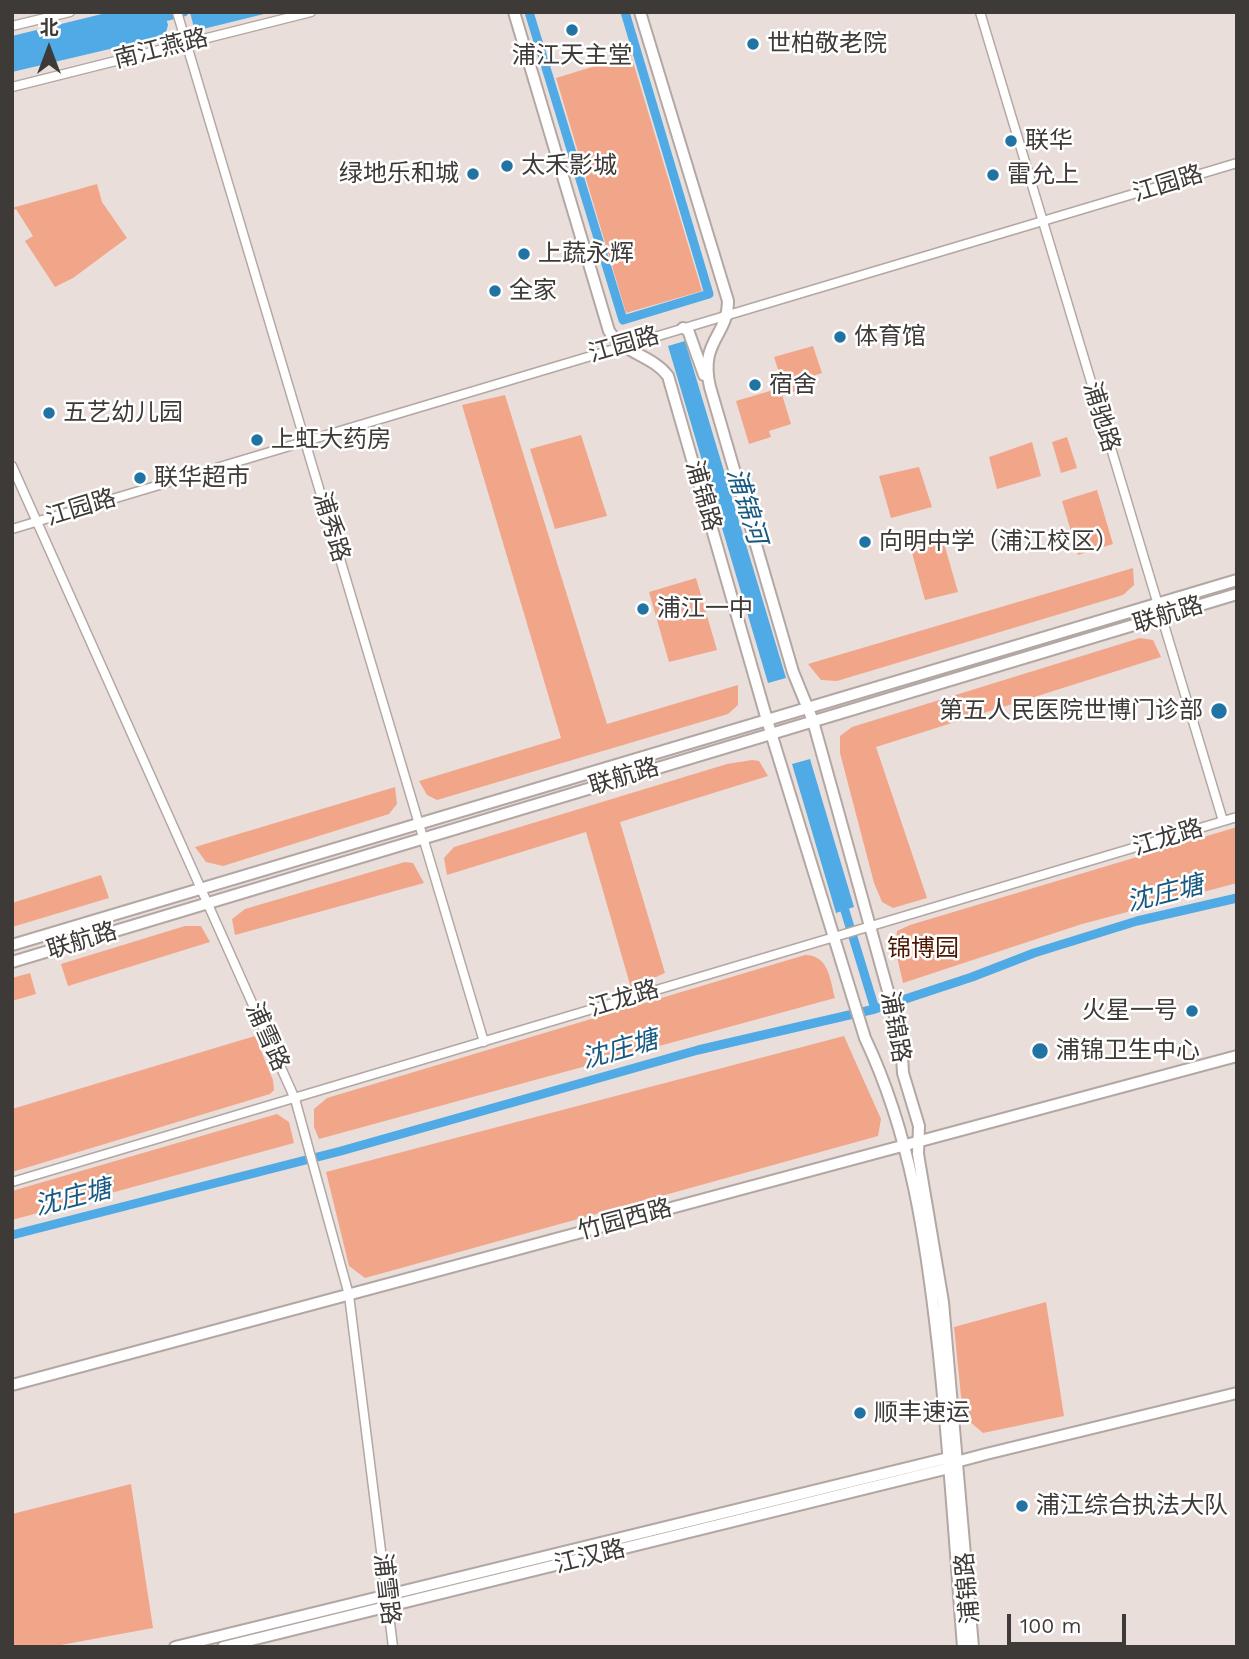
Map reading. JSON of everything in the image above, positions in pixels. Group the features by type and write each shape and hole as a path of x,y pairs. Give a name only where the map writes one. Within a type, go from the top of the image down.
{"street":[{"path":"12,26 71,12"},
{"name":"浦秀路","path":"177,12 484,1042"},
{"name":"南江燕路","path":"12,87 311,12"},
{"path":"514,12 609,331 622,347"},
{"path":"640,12 727,301 726,315"},
{"name":"浦驰路","path":"980,12 1223,821"},
{"name":"江园路","path":"12,529 1237,163"},
{"name":"浦锦路","path":"709,387 706,358 726,315"},
{"name":"浦锦路","path":"683,328 688,330 709,387 803,709 872,927 898,1022 903,1073 919,1126 918,1144 943,1302 963,1647"},
{"name":"浦锦路","path":"622,347 655,362 668,376 776,732 862,1029 880,1068 905,1146 929,1263 973,1647"},
{"name":"浦雪路","path":"12,466 295,1099 349,1295 393,1647"},
{"name":"联航路","path":"12,945 1237,580"},
{"name":"联航路","path":"12,962 1237,593"},
{"name":"江龙路","path":"12,1182 1237,817"},
{"name":"竹园西路","path":"12,1385 918,1144 1237,1056"},
{"name":"江汉路","path":"223,1647 387,1600 1237,1393"},
{"path":"175,1647 387,1600"}],"green space":[{"path":"631,55 702,291 626,313 556,78"},
{"path":"97,184 102,202 127,238 73,278 55,287 25,241 33,236 16,209 12,211 12,208"},
{"path":"813,346 822,373 807,378 810,387 786,394 774,357"},
{"path":"780,388 791,424 769,431 771,437 749,444 736,401"},
{"path":"505,395 607,724 738,685 738,705 728,714 437,800 427,795 419,781 561,738 462,405"},
{"path":"581,435 607,516 555,529 530,449"},
{"path":"1067,437 1077,468 1061,473 1052,442"},
{"path":"1032,442 1041,476 997,489 989,457"},
{"path":"919,467 932,507 891,518 879,476"},
{"path":"1097,490 1113,544 1078,555 1062,501"},
{"path":"941,533 958,592 925,600 909,542"},
{"path":"1133,568 1134,585 1123,595 837,681 821,680 808,664"},
{"path":"696,578 717,650 669,662 649,592"},
{"path":"1140,638 1153,640 1161,657 876,747 927,898 893,908 882,902 874,883 840,753 840,736 852,727"},
{"path":"759,761 768,776 620,822 665,973 631,988 586,832 447,875 444,858 454,847 727,764"},
{"path":"395,787 397,804 389,814 223,866 206,862 195,847"},
{"name":"锦博园","path":"1237,827 1237,883 1082,924 903,983 895,948 897,931"},
{"path":"405,862 413,863 424,883 235,935 232,919 245,909"},
{"path":"101,875 109,898 12,927 12,903"},
{"path":"185,926 201,926 210,942 68,986 61,964"},
{"path":"805,955 813,956 824,964 835,998 319,1139 314,1127 314,1109 327,1098"},
{"path":"30,973 36,994 12,1001 12,978"},
{"path":"255,1036 273,1080 274,1090 270,1094 12,1172 12,1109"},
{"path":"844,1036 881,1119 878,1136 365,1278 349,1266 326,1172"},
{"path":"277,1114 289,1122 294,1143 12,1220 12,1191"},
{"path":"1046,1302 1064,1416 983,1433 963,1416 954,1327"},
{"path":"131,1484 153,1628 50,1647 12,1647 12,1514"}],"water":[{"path":"110,12 164,12 168,25 165,36 12,72 12,36"},
{"path":"190,12 272,12 199,30 194,28"},
{"path":"685,341 786,678 768,683 668,346"},
{"path":"810,759 854,907 836,913 792,764"}],"waterway":[{"path":"157,19 184,12"},
{"path":"529,12 623,320 709,294 625,12"},
{"name":"沈庄塘","path":"12,1235 341,1151 698,1050 875,1009 1034,953 1137,921 1237,898"},
{"name":"浦锦河","path":"842,901 875,1009"}],"place":[{"name":"浦江天主堂","path":"572,30"},
{"name":"世柏敬老院","path":"753,44"},
{"name":"联华","path":"1011,141"},
{"name":"太禾影城","path":"507,166"},
{"name":"绿地乐和城","path":"473,174"},
{"name":"雷允上","path":"993,175"},
{"name":"上蔬永辉","path":"524,254"},
{"name":"全家","path":"495,291"},
{"name":"体育馆","path":"840,337"},
{"name":"宿舍","path":"755,385"},
{"name":"五艺幼儿园","path":"49,413"},
{"name":"上虹大药房","path":"257,440"},
{"name":"联华超市","path":"140,478"},
{"name":"向明中学（浦江校区）","path":"865,542"},
{"name":"浦江一中","path":"643,609"},
{"name":"第五人民医院世博门诊部","path":"1219,711"},
{"name":"火星一号","path":"1192,1011"},
{"name":"浦锦卫生中心","path":"1040,1051"},
{"name":"顺丰速运","path":"860,1413"},
{"name":"浦江综合执法大队","path":"1022,1506"}]}
